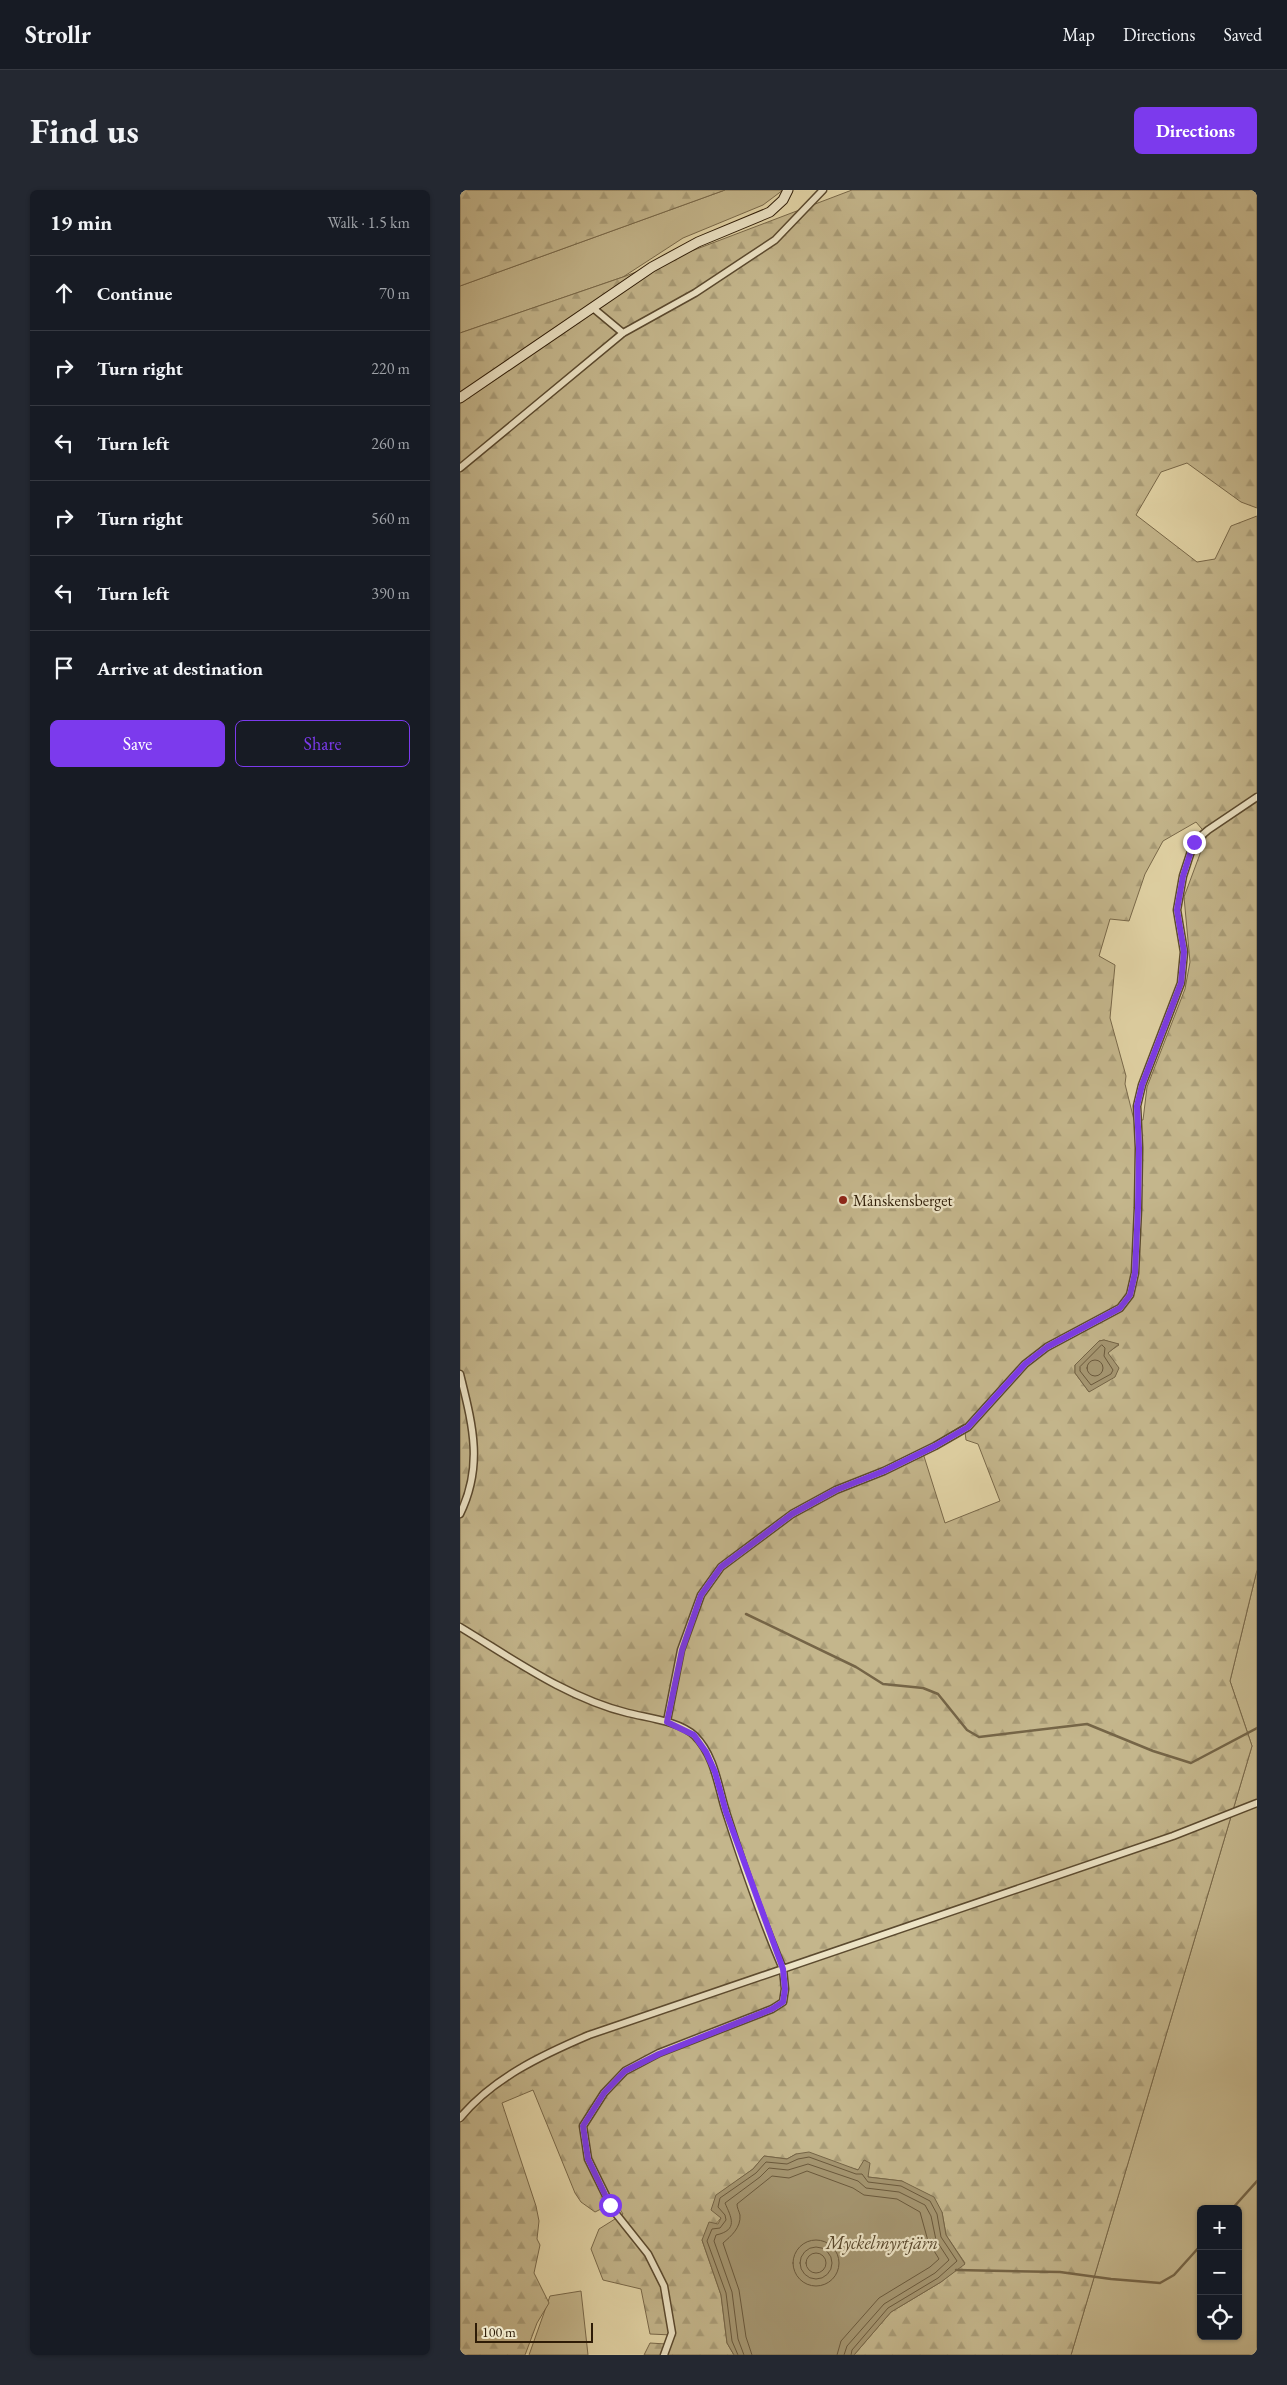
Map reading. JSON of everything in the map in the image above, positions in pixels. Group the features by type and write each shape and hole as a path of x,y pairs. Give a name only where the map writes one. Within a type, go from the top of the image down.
{"main road":[{"path":"460,398 652,267 698,242 770,212 783,200 788,190"}],"street":[{"path":"460,468 623,333 695,293 775,240 823,190"},
{"path":"592,308 623,333"},
{"path":"667,1722 682,1650 701,1595 721,1567 792,1514 836,1490 884,1471 935,1446 968,1427 1025,1364 1047,1347 1120,1308 1130,1295 1135,1273 1138,1208 1139,1148 1137,1106 1148,1067 1181,983 1184,952 1177,910 1183,876 1194,842 1208,830 1257,797"},
{"path":"460,1374 475,1446 474,1474 460,1514"},
{"path":"460,1627 537,1674 593,1702 626,1713 667,1722 694,1735 706,1752 715,1772 726,1812 771,1941 783,1969 785,1989 783,2002 772,2009 659,2054 625,2071 604,2093 583,2126 588,2159 610,2205 648,2254 664,2286 672,2333 664,2355"},
{"path":"460,2118 505,2078 550,2052 589,2035 1164,1839 1257,1803"}],"green space":[{"path":"460,190 725,190 460,286"},
{"path":"725,190 783,190 763,205 683,238 623,277 460,333 460,286"},
{"path":"852,190 1257,190 1257,508 1241,502 1187,463 1161,472 1136,515 1197,562 1215,559 1231,526 1257,516 1257,1570 1230,1681 1252,1746 1071,2355 854,2355 891,2312 941,2282 965,2263 946,2235 942,2212 902,2181 868,2177 865,2160 859,2170 796,2154 787,2159 764,2156 753,2169 716,2196 718,2214 721,2218 702,2240 721,2295 727,2343 734,2355 644,2355 650,2343 666,2344 672,2335 650,2334 641,2289 603,2280 591,2249 599,2229 623,2214 615,2202 595,2212 581,2202 575,2193 533,2090 502,2103 536,2206 539,2221 537,2239 540,2245 534,2273 549,2303 537,2323 525,2355 460,2355 460,333 623,277","holes":["1196,822 1207,835 1184,897 1190,962 1185,989 1147,1087 1143,1120 1134,1120 1125,1084 1126,1076 1110,1018 1115,965 1099,956 1110,919 1129,921 1145,874 1163,841","1104,1340 1119,1345 1107,1353 1089,1392 1075,1373 1075,1365 1099,1341","964,1424 966,1440 978,1444 1000,1501 945,1523 922,1450"]},
{"path":"1257,1570 1257,2355 1071,2355 1252,1746 1230,1681"},
{"path":"581,2291 588,2355 529,2355 550,2296"}],"water":[{"path":"1104,1340 1119,1344 1108,1353 1119,1368 1115,1377 1089,1392 1075,1373 1075,1365 1099,1341"},
{"name":"Myckelmyrtjärn","path":"809,2152 858,2170 864,2160 870,2163 868,2177 902,2181 934,2197 942,2212 946,2235 965,2264 941,2282 891,2312 854,2355 734,2355 727,2343 721,2295 702,2240 709,2222 718,2224 721,2218 711,2210 716,2195 753,2169 764,2156 787,2159 796,2154"}],"waterway":[{"path":"746,1614 856,1667 883,1684 923,1688 938,1694 967,1730 979,1737 1087,1724 1153,1751 1191,1763 1257,1728"},
{"path":"1236,2205 1257,2181"},
{"path":"956,2270 1060,2272 1160,2283 1174,2275 1197,2249"}],"place":[{"name":"Månskensberget","path":"843,1200"}],"route":[{"path":"610,2205 588,2159 583,2126 604,2093 625,2071 659,2054 772,2009 783,2002 785,1989 783,1969 771,1941 726,1812 715,1772 706,1752 694,1735 667,1722 682,1650 701,1595 721,1567 792,1514 836,1490 884,1471 935,1446 968,1427 1025,1364 1047,1347 1120,1308 1130,1295 1135,1273 1138,1208 1139,1148 1137,1106 1153,1054 1181,983 1184,952 1177,910 1183,876 1194,842"}]}
